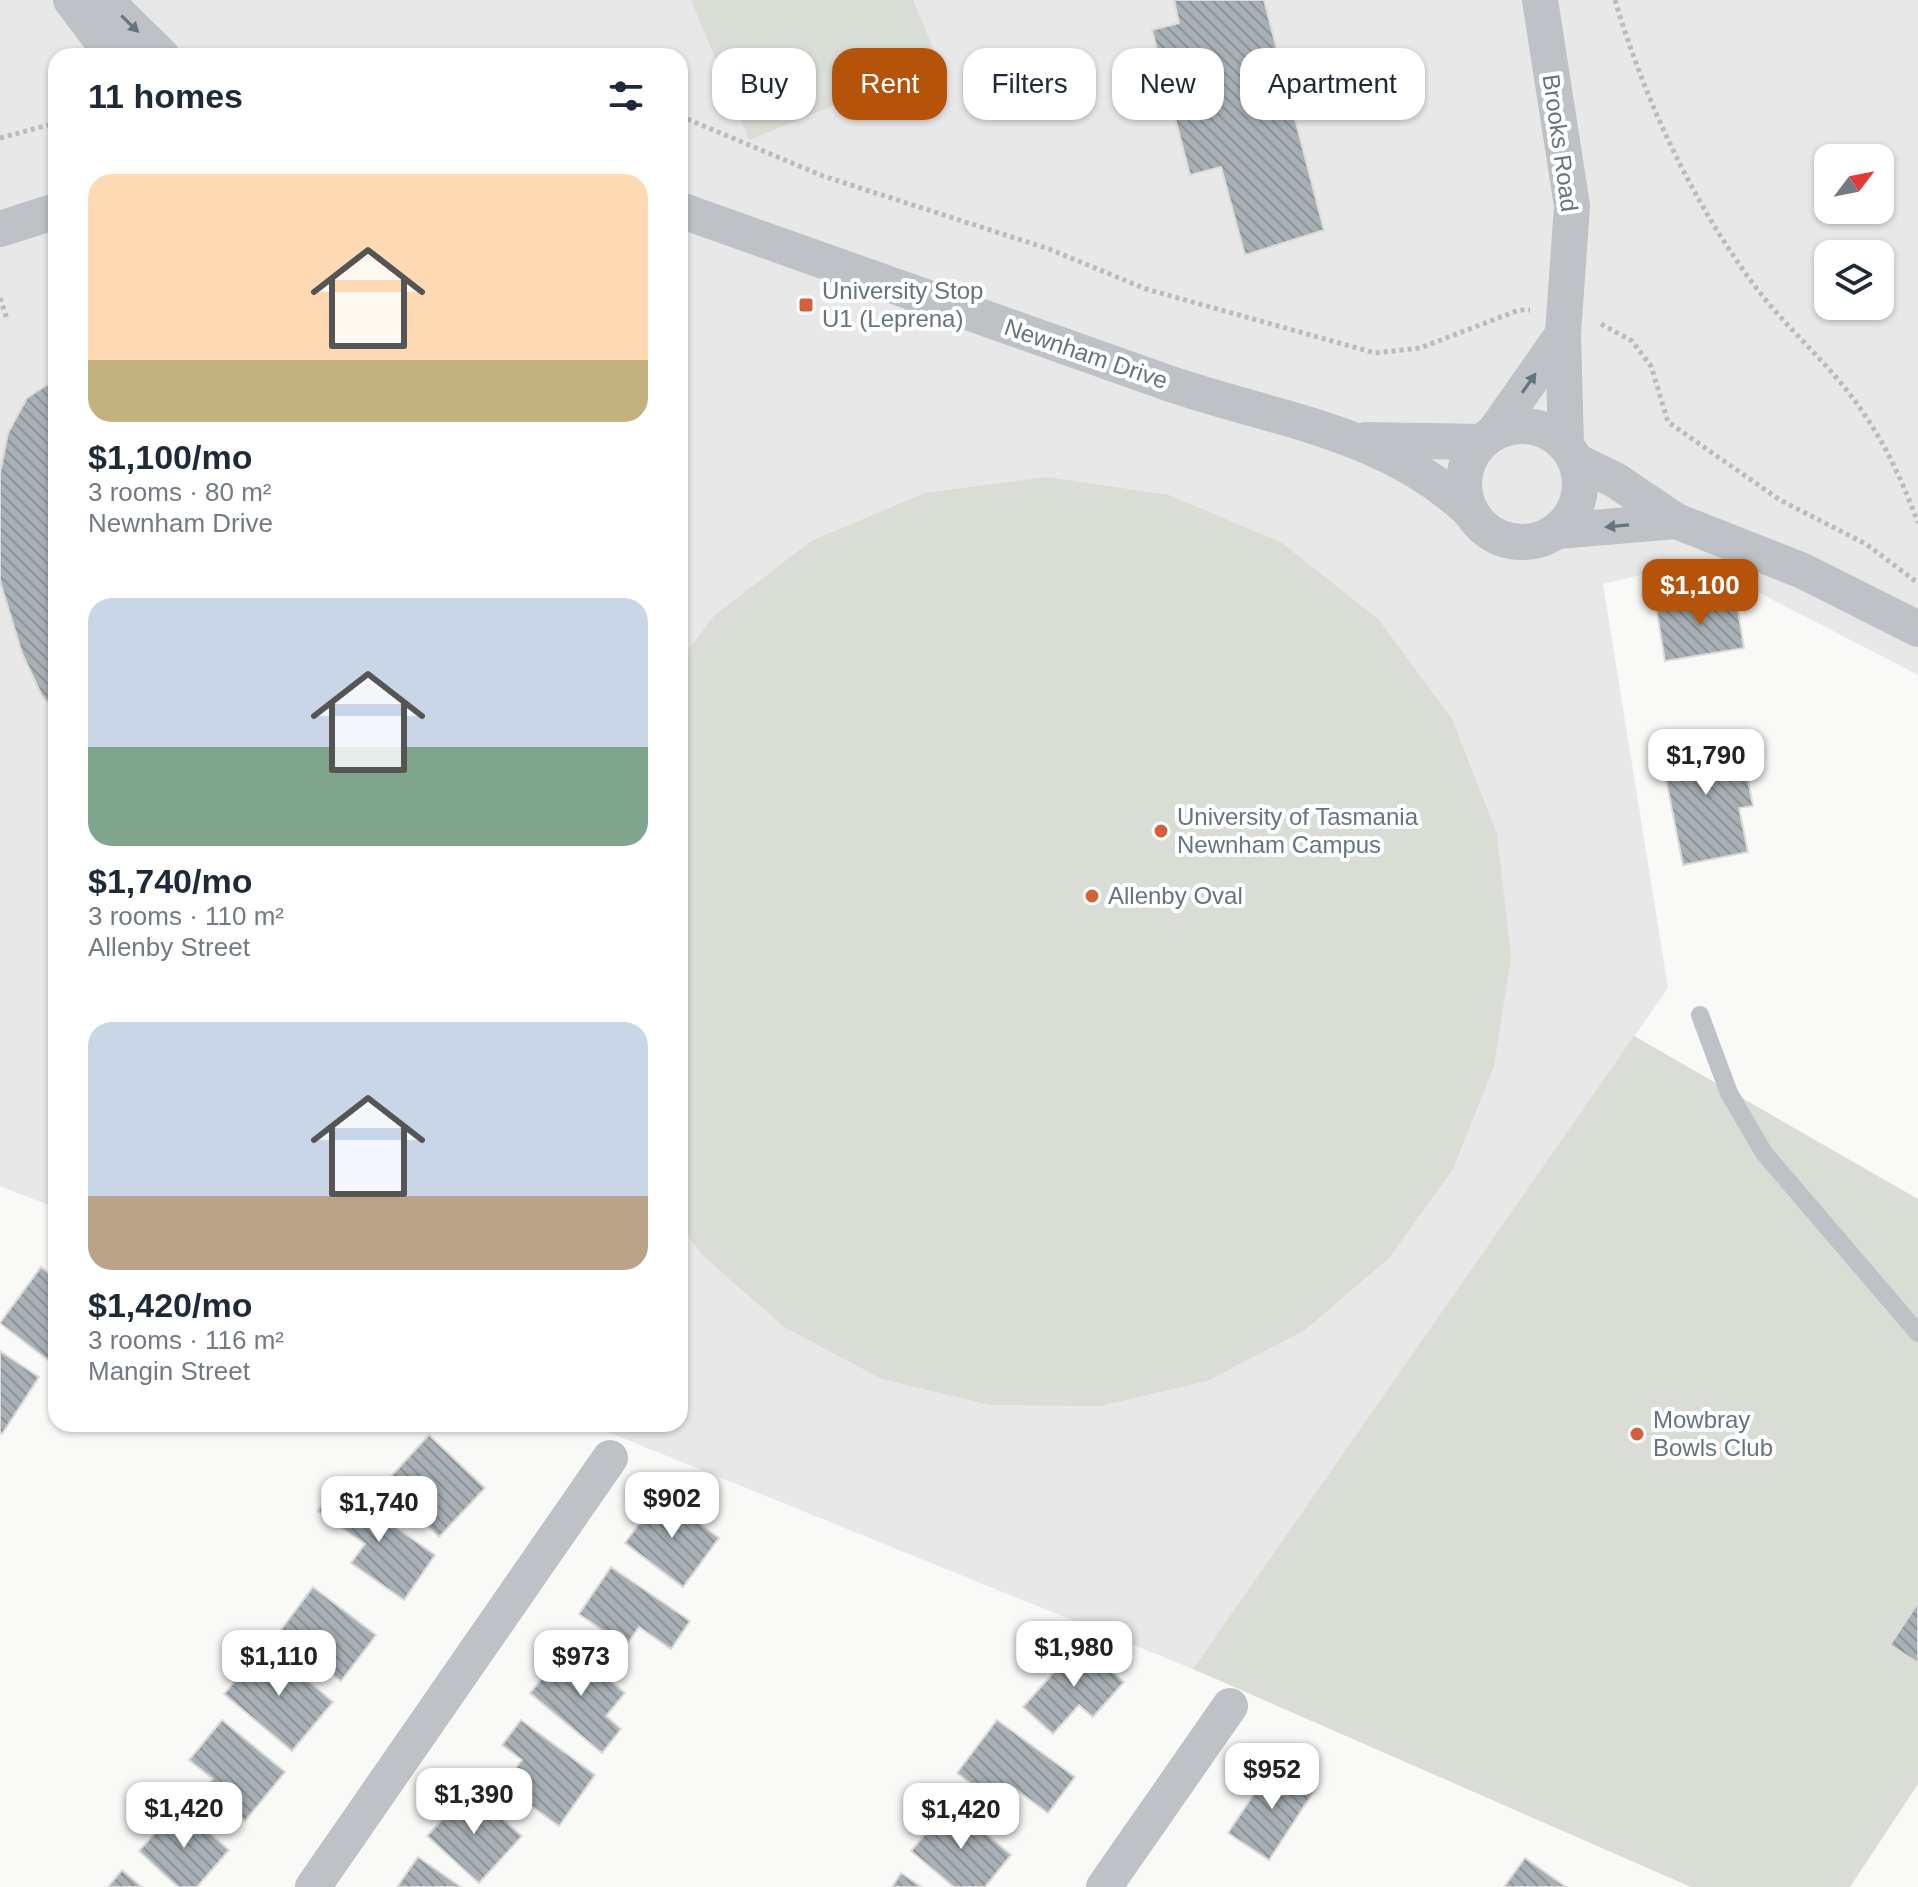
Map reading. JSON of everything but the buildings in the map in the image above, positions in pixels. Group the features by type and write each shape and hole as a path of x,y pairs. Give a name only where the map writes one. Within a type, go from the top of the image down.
{"street":[{"path":"71,0 107,48"},
{"path":"92,0 112,7 154,48"},
{"name":"Brooks Road","path":"1537,6 1572,206 1564,322 1571,452"},
{"name":"Newnham Drive","path":"688,213 1168,383 1360,440 1442,484 1472,513"},
{"path":"0,229 48,214"},
{"path":"1564,322 1488,437 1470,458 1464,475 1465,495 1472,513 1484,528 1501,538 1520,542 1540,540 1557,531 1571,517 1579,499 1581,479 1571,452"},
{"path":"1488,437 1513,425 1531,425 1550,432 1571,452 1676,521 1803,571 1918,629"},
{"name":"Newnham Drive","path":"1360,440 1488,437"},
{"path":"1557,531 1676,521"},
{"path":"313,1887 610,1458"},
{"path":"1104,1887 1230,1706"}],"lane":[{"path":"1700,1015 1729,1093 1764,1153 1918,1333"}],"path":[{"path":"1615,0 1648,97 1707,209 1757,288 1864,413 1902,484 1918,523"},
{"path":"688,119 823,176 992,229 1146,289 1375,353 1420,348 1519,310 1564,322 1614,329 1632,341 1651,366 1668,422 1780,500 1866,544 1918,583"},
{"path":"0,138 48,125"},
{"path":"0,298 7,319"}],"shaded area":[{"name":"University of Tasmania Newnham Campus","path":"0,0 1918,0 1918,675 1731,578 1662,570 1603,584 1668,988 1193,1669 608,1432 688,1432 688,48 48,48 48,1205 0,1186"},
{"path":"691,0 913,0 933,48 832,48 832,106 816,112 816,48 712,48 712,51"},
{"path":"741,120 798,120 749,140"},
{"name":"Allenby Oval","path":"1047,477 1169,495 1282,543 1379,620 1452,719 1497,834 1511,957 1494,1066 1453,1169 1389,1258 1305,1330 1207,1381 1100,1406 990,1405 882,1379 784,1327 701,1254 688,1235 688,650 714,616 811,541 925,493"},
{"name":"Mowbray Bowls Club","path":"1634,1036 1918,1199 1918,1784 1850,1887 1691,1887 1193,1669"}],"place":[{"name":"University Stop U1 (Leprena)","path":"806,305"},
{"name":"University of Tasmania Newnham Campus","path":"1161,831"},
{"name":"Allenby Oval","path":"1092,896"},
{"name":"Mowbray Bowls Club","path":"1637,1434"}]}
